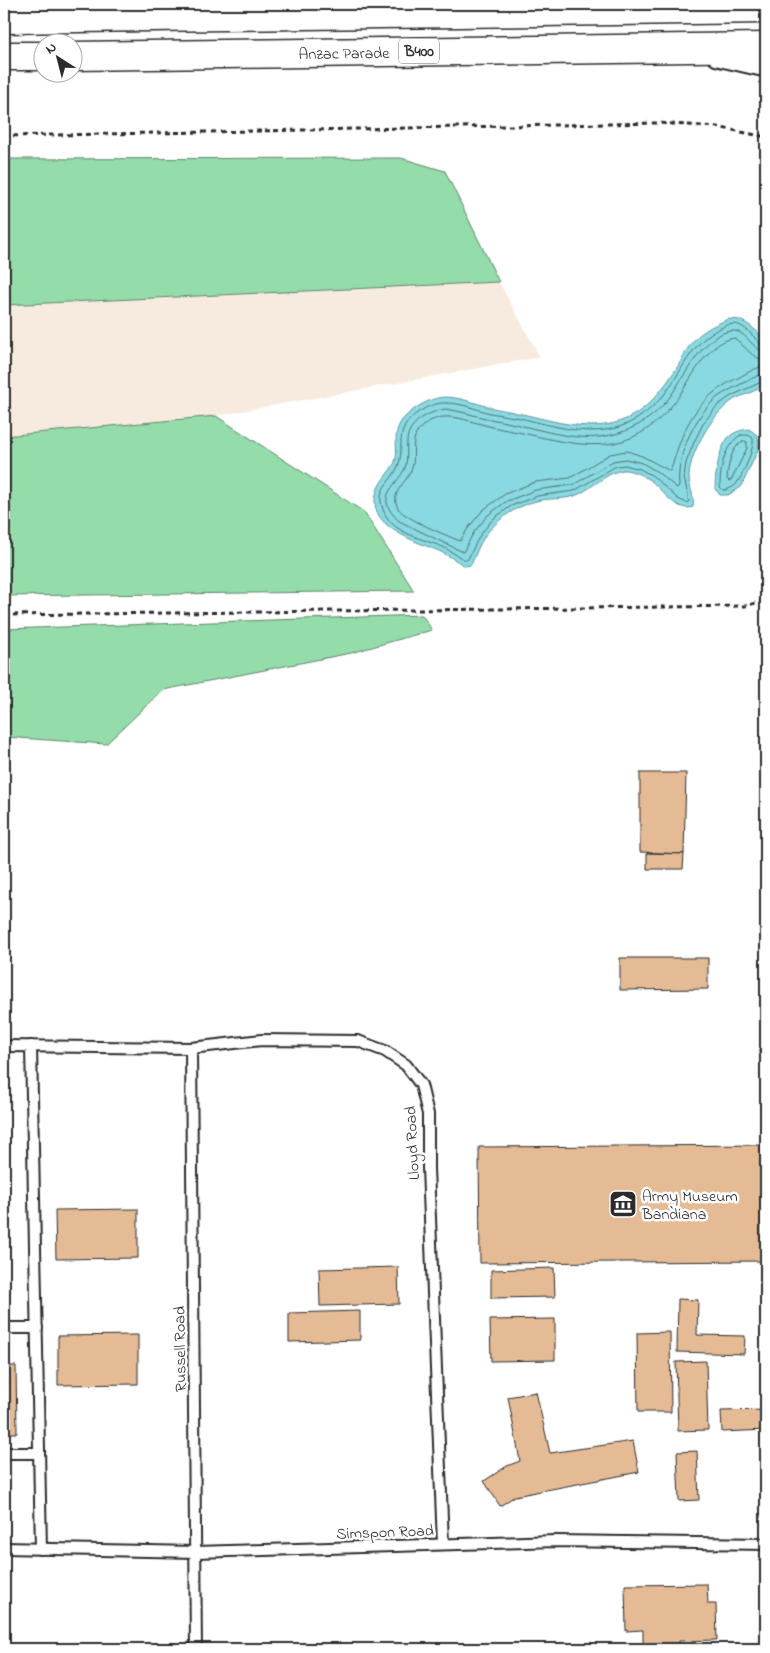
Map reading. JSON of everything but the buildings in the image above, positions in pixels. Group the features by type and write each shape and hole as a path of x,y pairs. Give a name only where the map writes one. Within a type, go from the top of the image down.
{"main road":[{"path":"4,20 766,9"},
{"name":"Anzac Parade","path":"82,56 766,47"},
{"path":"4,56 32,56"}],"street":[{"path":"688,48 766,66"}],"lane":[{"name":"Lloyd Road","path":"4,1046 191,1048 262,1040 358,1041 385,1051 406,1065 421,1085 428,1114 428,1168 444,1544"},
{"path":"31,1046 41,1549"},
{"name":"Russell Road","path":"191,1048 196,1649"},
{"path":"4,1328 37,1328"},
{"path":"4,1453 40,1453"},
{"name":"Simspon Road","path":"4,1548 196,1552 556,1541 766,1544"}],"path":[{"path":"4,136 658,123 717,127 766,137"},
{"path":"4,615 745,606 766,600"}],"shaded area":[{"path":"499,282 540,357 216,416 4,436 4,305"}],"green space":[{"path":"401,158 445,171 499,282 4,305 4,159"},
{"path":"216,416 364,512 414,591 4,596 4,436"},
{"path":"422,615 432,630 351,653 163,690 106,744 4,737 4,629"}],"water":[{"path":"729,319 740,320 749,325 760,334 766,344 766,383 727,405 704,433 690,467 689,477 693,507 681,507 642,475 620,470 575,496 533,502 509,513 489,530 482,540 471,565 465,566 392,529 383,521 377,511 375,500 379,486 396,459 396,435 400,423 413,410 423,404 433,399 450,397 560,423 600,426 613,423 634,415 648,404 666,384 694,340 701,333"},
{"path":"749,429 757,435 759,442 758,450 741,487 728,495 720,495 715,489 715,483 718,461 723,446 732,434"}],"place":[{"name":"Army Museum Bandiana","path":"623,1204"}]}
